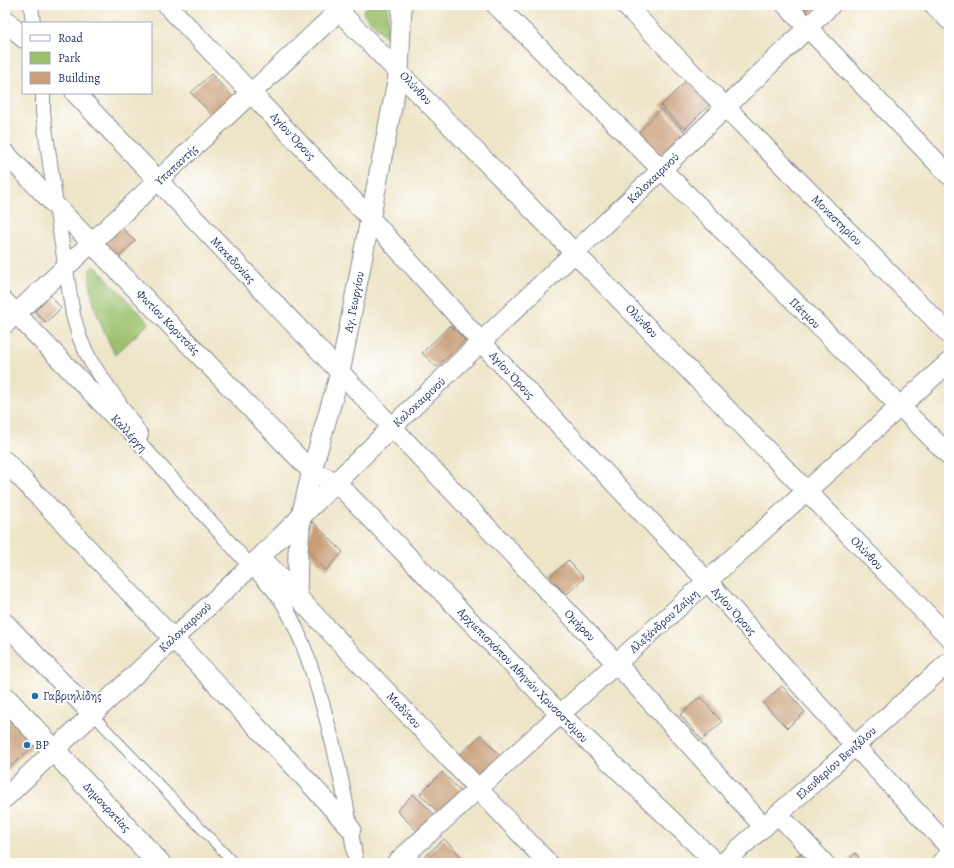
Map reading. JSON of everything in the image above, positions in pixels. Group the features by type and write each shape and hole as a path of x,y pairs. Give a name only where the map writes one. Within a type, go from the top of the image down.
{"main road":[{"name":"Δημοκρατίας","path":"5,698 159,863"}],"street":[{"path":"31,5 33,22"},
{"name":"Αγίου Όρους","path":"167,5 370,218 482,342 707,581 855,746 949,847"},
{"name":"Αγ. Γεωργίου","path":"297,597 301,516 340,373 399,71 402,5"},
{"name":"Πάτμου","path":"496,5 949,455"},
{"name":"Μοναστηρίου","path":"625,5 949,334"},
{"path":"786,5 949,174"},
{"name":"Καλοκαιρινού","path":"5,798 92,714 256,562 336,482 831,5"},
{"path":"934,5 949,20"},
{"name":"Υπαπαντής","path":"9,313 64,269 92,244 252,93 339,7"},
{"name":"Ολύνθου","path":"339,7 399,71 949,637"},
{"path":"5,19 22,37"},
{"path":"43,94 43,112 64,269 73,315 80,339 91,362 169,475"},
{"name":"Μακεδονίας","path":"76,94 392,428"},
{"name":"Φωτίου Κορυτσάς","path":"5,153 312,472 336,482"},
{"name":"Καλλέργη","path":"9,313 118,420 169,475 256,562 275,593 287,608 309,659 324,709 343,781 356,863"},
{"name":"Αλεξάνδρου Ζαΐμη","path":"396,863 949,362"},
{"name":"Ομήρου","path":"392,428 616,664 764,827"},
{"path":"5,461 294,766 351,830"},
{"name":"Αρχιεπισκόπου Αθηνών Χρυσοστόμου","path":"336,482 560,714 716,863"},
{"name":"Μαδύτου","path":"256,562 297,597 548,863"},
{"path":"5,623 92,714"},
{"name":"Ελευθερίου Βενιζέλου","path":"723,863 949,662"},
{"path":"778,814 824,863"},
{"path":"940,863 949,855"}],"lane":[{"path":"92,714 234,863"}],"green space":[{"path":"369,5 388,5 387,37 364,14 363,10"},
{"path":"93,266 96,267 149,323 115,355 101,324 91,292 90,269"}],"building":[{"path":"801,5 818,5 809,14"},
{"path":"211,74 236,100 216,119 191,93"},
{"path":"687,80 711,103 685,129 661,106"},
{"path":"661,109 685,132 659,159 636,135"},
{"path":"122,228 135,241 118,258 104,245"},
{"path":"50,295 61,308 46,323 35,311"},
{"path":"450,325 465,340 437,367 422,353"},
{"path":"312,521 343,552 326,570 306,549"},
{"path":"568,560 584,578 566,595 550,577"},
{"path":"782,686 805,712 787,728 763,703"},
{"path":"700,697 722,722 702,740 680,715"},
{"path":"5,710 36,743 5,772"},
{"path":"481,735 503,759 480,780 458,756"},
{"path":"442,772 461,792 439,813 420,794"},
{"path":"413,794 435,815 418,832 397,811"},
{"path":"444,839 463,858 458,863 418,863"},
{"path":"805,849 809,857 803,863 791,863"},
{"path":"855,853 858,856 859,863 846,863"}],"place":[{"name":"Γαβριηλίδης","path":"35,696"},
{"name":"BP","path":"27,745"}]}
